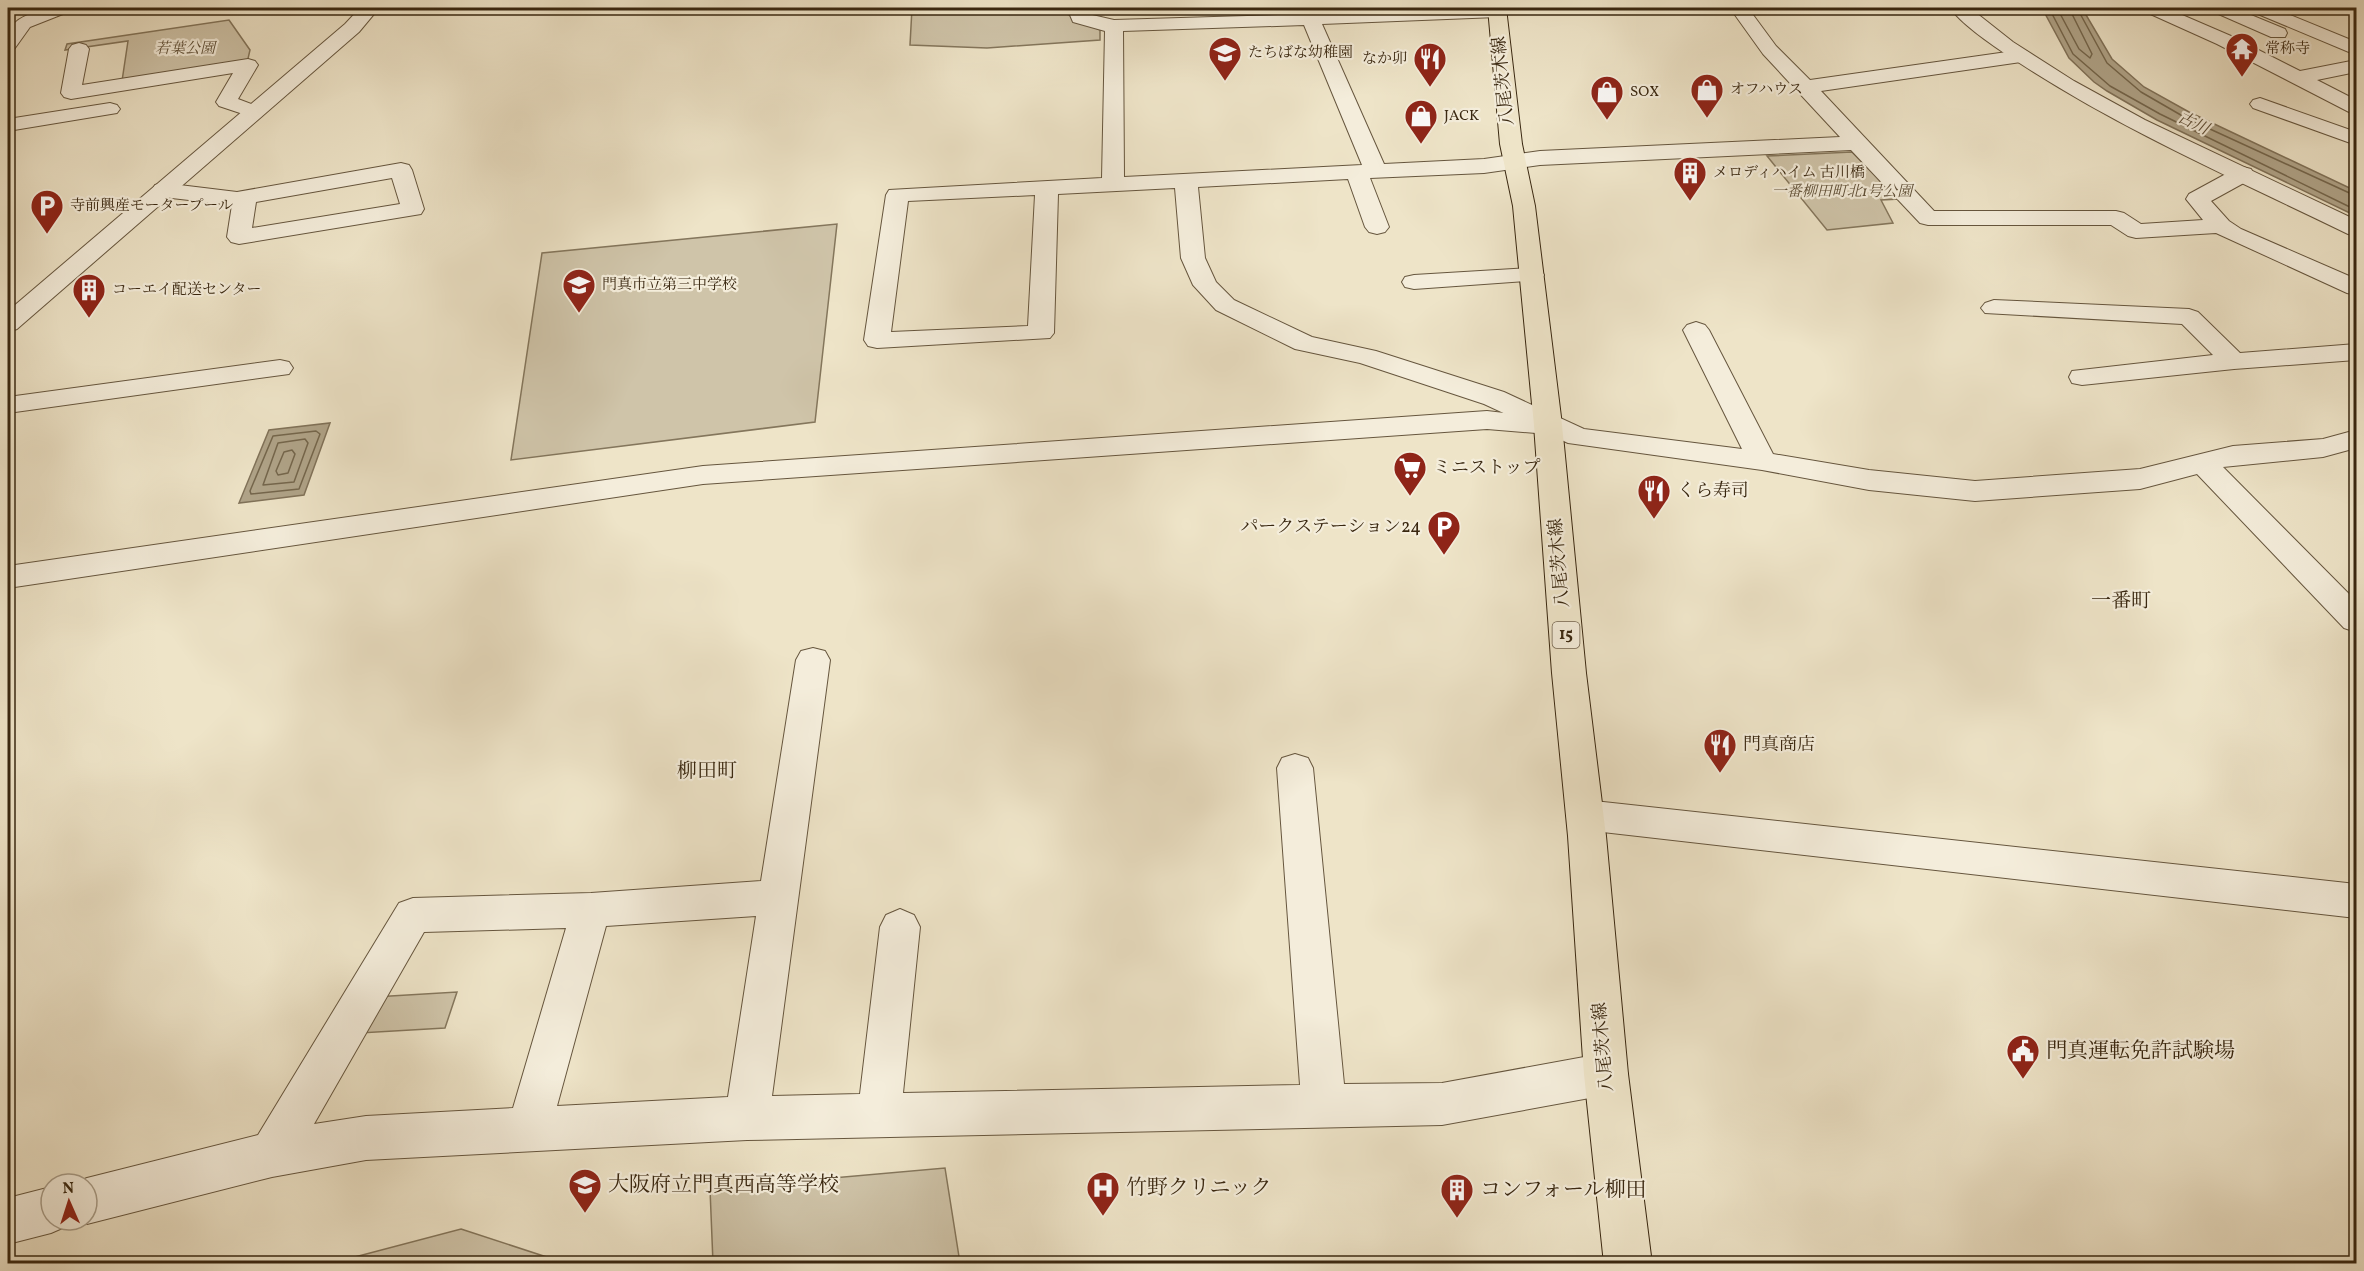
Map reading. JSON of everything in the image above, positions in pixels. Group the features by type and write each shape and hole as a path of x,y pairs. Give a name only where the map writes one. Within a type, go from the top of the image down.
{"main road":[{"name":"八尾茨木線","path":"1497,10 1514,161 1524,206 1548,425 1569,673 1585,815 1606,1074 1628,1263"}],"street":[{"path":"8,44 23,23 62,8"},
{"path":"8,324 252,111 352,28 370,8"},
{"path":"1076,8 1080,18 1114,26 1497,10"},
{"path":"1739,8 1754,31 1787,69 1928,218 2116,218 2136,231 2221,226"},
{"path":"1959,8 2006,46 2067,85 2138,124 2356,229"},
{"path":"2152,8 2224,40 2356,108"},
{"path":"2220,8 2279,33 2308,29"},
{"path":"2259,8 2356,49"},
{"path":"1311,19 1366,171 1377,227"},
{"path":"1113,184 1114,26"},
{"path":"79,49 71,93 248,65 226,102 252,111"},
{"path":"1806,87 2021,56"},
{"path":"2296,78 2356,66"},
{"path":"210,94 233,90"},
{"path":"2260,104 2356,139"},
{"path":"8,125 131,106"},
{"path":"1047,188 1041,333 877,340 897,195 1857,143"},
{"path":"163,190 237,199 401,170 413,209 239,237 244,198"},
{"path":"2243,174 2197,199 2221,226 2233,234 2356,288"},
{"path":"1186,180 1193,258 1205,285 1225,305 1304,343 1367,357 1462,388 1514,406 1548,425 1578,437 1762,461 1869,480 1975,491 2140,479 2233,454 2323,448 2356,440"},
{"path":"1414,282 1532,275"},
{"path":"1994,308 2189,317 2234,361"},
{"path":"1696,330 1762,461"},
{"path":"2082,376 2356,352"},
{"path":"8,405 280,368"},
{"path":"8,578 703,475 1487,420 1548,425"},
{"path":"2203,463 2356,620"},
{"path":"747,1118 813,660"},
{"path":"1295,768 1324,1106"},
{"path":"1585,815 2356,901"},
{"path":"272,1154 413,915 591,910 778,897"},
{"path":"529,1128 591,910"},
{"path":"879,1116 900,927"},
{"path":"99,1198 272,1154 366,1138 747,1118 1442,1104 1606,1074"},
{"path":"8,1221 39,1213"}],"green space":[{"path":"912,8 992,8 1067,14 1100,30 1100,40 987,48 910,45"},
{"name":"若葉公園","path":"229,20 250,50 247,63 122,81 128,41 65,50 67,44"},
{"name":"一番柳田町北1号公園","path":"1852,152 1899,199 1881,200 1893,223 1827,230 1767,156"},
{"path":"837,224 815,422 511,460 542,253"},
{"path":"457,992 445,1028 360,1033 374,997"},
{"path":"945,1168 960,1263 713,1263 710,1189"},
{"path":"461,1229 565,1263 332,1263"}],"water":[{"name":"古川","path":"2042,8 2082,8 2112,59 2144,87 2189,112 2356,191 2356,216 2157,120 2107,91 2069,58"},
{"path":"330,423 304,495 239,503 269,430"}],"place":[{"name":"常称寺","path":"2242,78"},
{"name":"たちばな幼稚園","path":"1225,82"},
{"name":"なか卯","path":"1430,88"},
{"name":"オフハウス","path":"1707,119"},
{"name":"SOX","path":"1607,121"},
{"name":"JACK","path":"1421,145"},
{"name":"メロディハイム 古川橋","path":"1690,202"},
{"name":"寺前興産モータープール","path":"47,235"},
{"name":"門真市立第三中学校","path":"579,314"},
{"name":"コーエイ配送センター","path":"89,319"},
{"name":"ミニストップ","path":"1410,497"},
{"name":"くら寿司","path":"1654,520"},
{"name":"パークステーション24","path":"1444,556"},
{"name":"門真商店","path":"1720,774"},
{"name":"門真運転免許試験場","path":"2023,1080"},
{"name":"大阪府立門真西高等学校","path":"585,1214"},
{"name":"竹野クリニック","path":"1103,1217"},
{"name":"コンフォール柳田","path":"1457,1219"}],"district":[{"name":"一番町","path":"2121,602"},
{"name":"柳田町","path":"707,772"}]}
